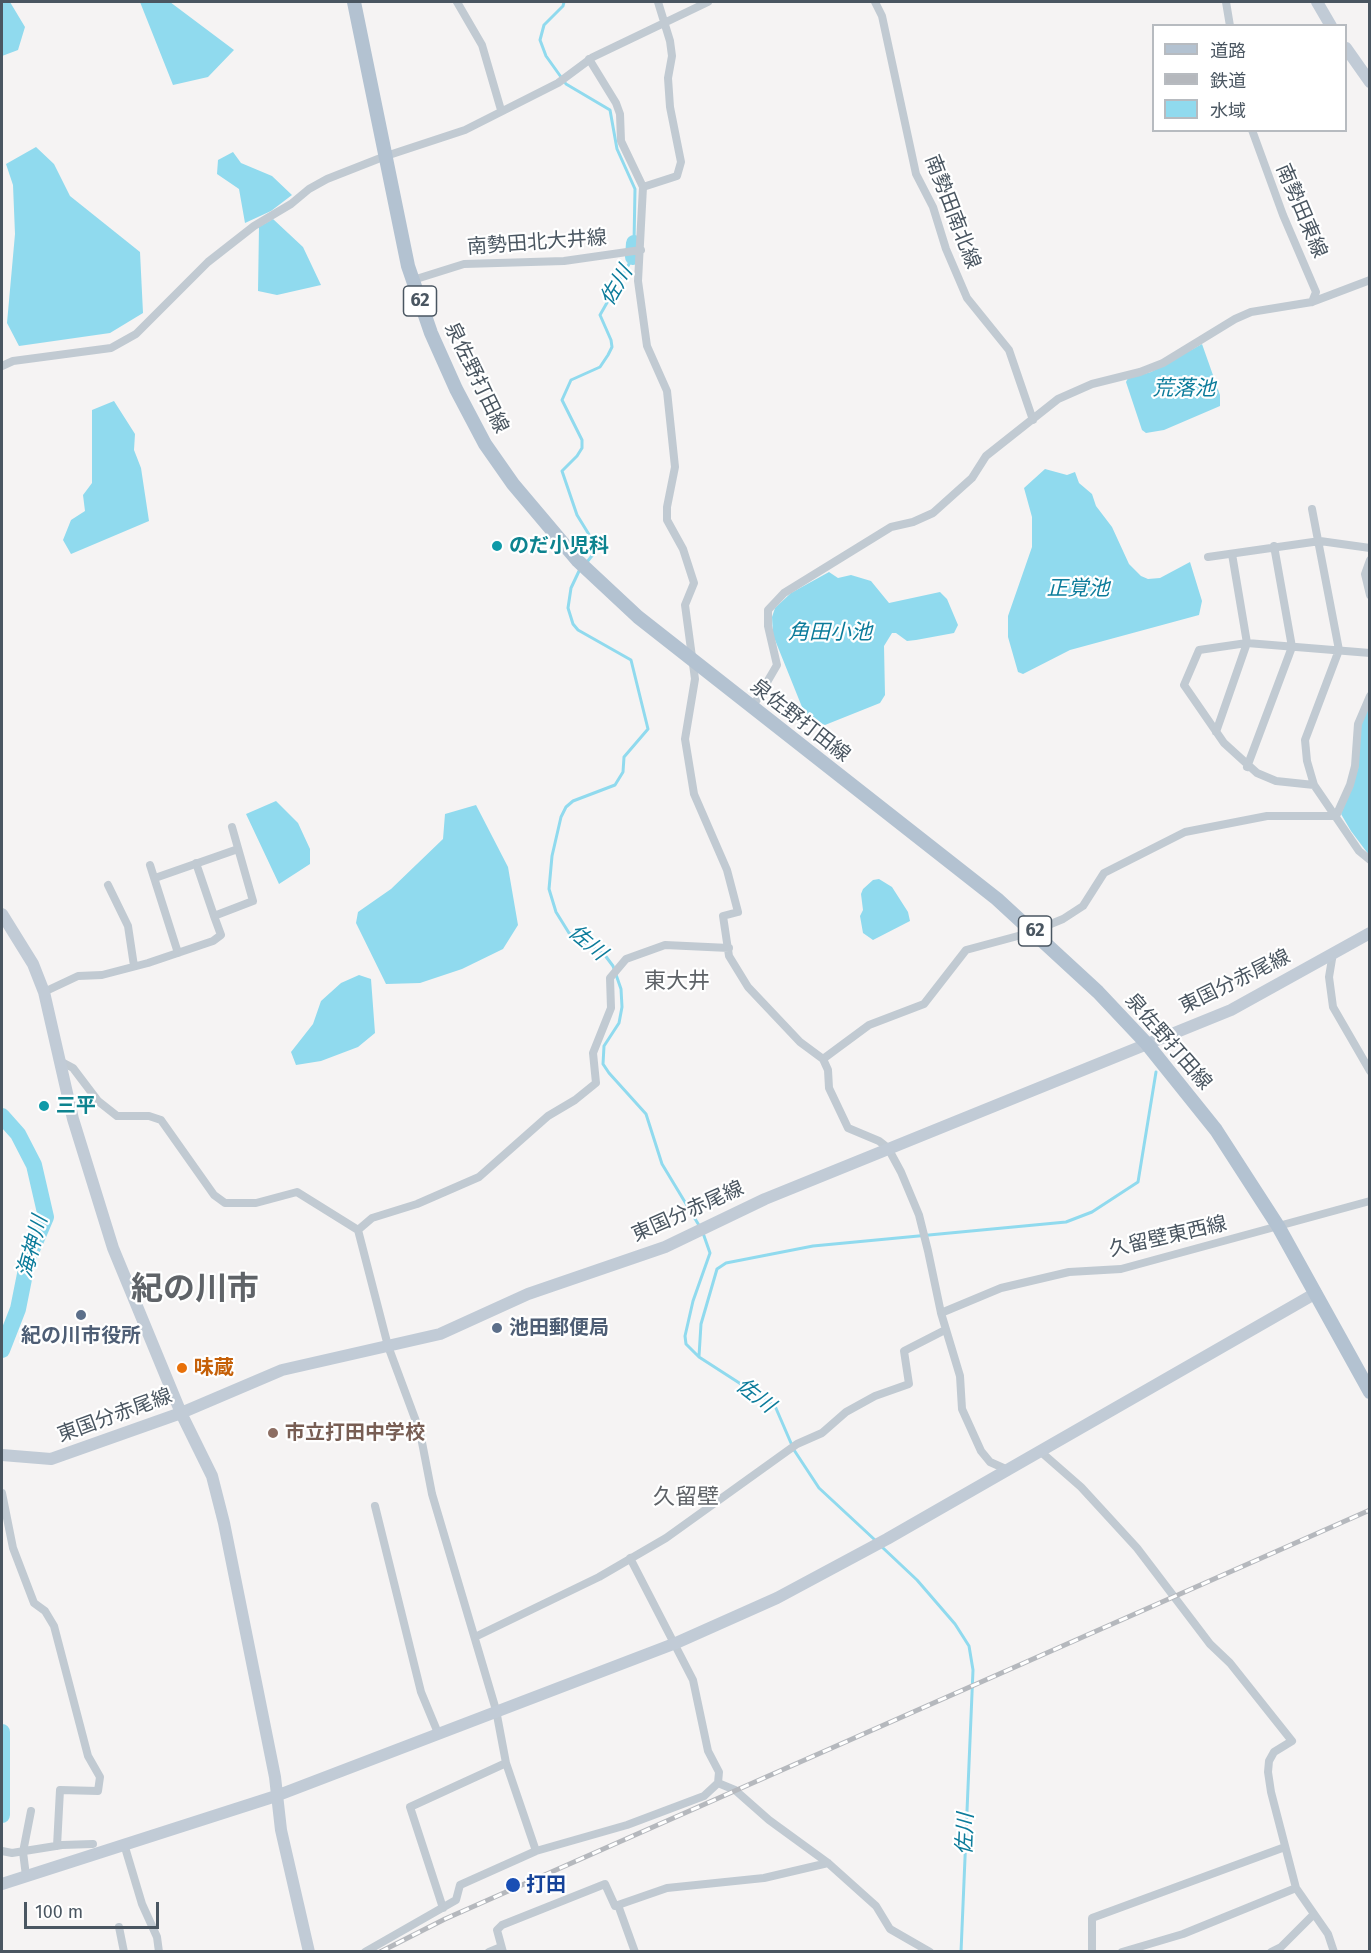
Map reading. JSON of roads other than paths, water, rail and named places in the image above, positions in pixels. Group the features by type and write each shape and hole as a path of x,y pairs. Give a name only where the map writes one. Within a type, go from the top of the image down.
{"main road":[{"name":"泉佐野打田線","path":"354,2 396,216 413,280 452,380 485,444 513,484 583,566 638,617 1035,931 1147,1044 1216,1130 1278,1226 1370,1392"}],"street":[{"path":"457,2 482,45 501,110"},
{"path":"643,187 677,176 681,162 669,98 671,48 658,2"},
{"path":"2,366 13,362 111,348 136,334 208,262 255,226 327,179 465,130 558,83 588,59 708,2"},
{"name":"南勢田南北線","path":"875,2 882,16 916,174 933,207 946,249 967,298 1009,350 1033,420"},
{"path":"1226,2 1230,24"},
{"path":"1317,2 1329,24"},
{"path":"1347,49 1370,82"},
{"path":"588,59 616,103 620,114 621,141 643,187 636,251 641,313 647,346 667,391 675,467 667,507 667,520 684,549 694,583 685,605 695,679 685,739 694,794 727,870 738,912 723,916 729,956 748,987 800,1042 823,1059 828,1070 829,1088 848,1128 879,1141 888,1148 919,1215 945,1330 960,1376 962,1409 981,1451 990,1462 1008,1470"},
{"name":"南勢田東線","path":"1253,132 1279,204 1316,292 1312,303"},
{"name":"南勢田北大井線","path":"413,280 464,264 564,261 636,251"},
{"path":"752,708 777,666 768,626 768,610 784,593 891,526 913,522 933,513 972,478 986,456 1058,399 1092,384 1140,372 1163,363 1235,319 1251,312 1312,303 1370,280"},
{"path":"1312,509 1320,541 1339,650 1305,740 1307,761 1314,785 1359,851 1370,860"},
{"path":"1208,558 1274,546 1320,541 1370,548"},
{"path":"1247,767 1292,647 1274,546"},
{"path":"1216,732 1247,643 1232,554"},
{"path":"1370,560 1365,574 1370,595"},
{"path":"1314,785 1276,781 1247,767 1216,732 1184,685 1199,650 1247,643 1370,653"},
{"path":"1336,816 1350,785 1355,766 1358,724 1370,696"},
{"path":"823,1059 869,1025 924,1004 966,950 1035,931 1083,906 1104,873 1185,832 1268,816 1336,816"},
{"path":"214,916 253,901 232,827"},
{"path":"154,878 238,849"},
{"path":"44,992 78,976 102,975 134,966 213,941 221,935 196,863"},
{"path":"150,865 178,953"},
{"path":"108,885 128,926 134,966"},
{"path":"2,914 33,964 44,992 58,1060 113,1248 181,1413 212,1476 224,1523 275,1777 281,1830 309,1952"},
{"name":"東国分赤尾線","path":"2,1455 51,1459 181,1413 282,1370 440,1334 528,1294 639,1257 888,1148 1231,1010 1370,933"},
{"path":"358,1230 372,1218 417,1204 479,1177 548,1116 575,1100 596,1083 593,1053 611,1008 611,974 626,959 665,945 729,948"},
{"path":"1333,953 1329,977 1333,1007 1370,1071"},
{"path":"58,1060 73,1068 98,1101 117,1116 149,1116 161,1120 214,1195 225,1203 256,1203 297,1192 358,1230 388,1346 420,1432 432,1494 496,1710 506,1763 536,1851"},
{"name":"久留壁東西線","path":"941,1313 1001,1288 1069,1272 1121,1269 1370,1201"},
{"path":"2,1884 276,1796 676,1642 777,1598 873,1547 1041,1452 1316,1293"},
{"path":"475,1637 567,1594 666,1538 790,1452 797,1444 822,1432 846,1412 875,1396 909,1384 904,1351 945,1330"},
{"path":"1041,1452 1081,1487 1137,1548 1210,1644 1230,1663 1292,1741 1274,1752 1268,1772 1296,1888 1328,1934 1334,1952"},
{"path":"2,1493 13,1548 34,1603 45,1611 54,1626 88,1756 100,1777 98,1791 60,1790 57,1846"},
{"path":"375,1506 421,1692 438,1733"},
{"path":"365,1952 456,1900 460,1885 536,1851 627,1825 704,1796 718,1783 719,1772 708,1751 693,1680 676,1642 630,1558"},
{"path":"443,1908 410,1808 506,1763"},
{"path":"718,1783 735,1790 769,1820 828,1863 876,1906 890,1929 930,1952"},
{"path":"26,1876 23,1852 31,1811"},
{"path":"124,1844 142,1904 157,1937 159,1952"},
{"path":"2,1851 23,1852 57,1846 93,1845"},
{"path":"1092,1952 1092,1918 1285,1847"},
{"path":"489,1952 502,1949 497,1930 502,1925 605,1884 615,1906 667,1888 764,1878 828,1863"},
{"path":"1122,1952 1183,1934 1296,1888"},
{"path":"618,1905 635,1952"},
{"path":"1271,1952 1281,1947 1313,1915"},
{"path":"119,1927 124,1952"}],"water":[{"path":"2,2 10,2 25,27 18,50 2,56"},
{"path":"140,2 170,2 234,50 208,77 173,85"},
{"path":"36,147 54,164 70,196 140,252 143,313 110,333 19,346 7,323 15,234 13,185 6,164"},
{"path":"233,152 241,163 272,176 292,195 271,211 245,223 239,189 217,174 218,160"},
{"path":"273,219 303,247 321,285 277,295 258,291 259,227"},
{"name":"荒落池","path":"1202,344 1220,395 1220,406 1164,430 1146,433 1142,430 1126,382 1128,378 1151,372"},
{"path":"114,401 135,434 134,450 141,468 149,521 71,554 63,540 71,520 85,511 83,495 92,483 92,410"},
{"name":"正覚池","path":"1045,469 1067,475 1075,472 1079,483 1092,494 1096,506 1112,527 1129,564 1141,576 1148,579 1160,578 1190,562 1202,601 1199,615 1070,650 1023,674 1018,672 1008,637 1008,616 1032,547 1032,517 1024,488"},
{"name":"角田小池","path":"829,572 838,578 851,575 871,581 889,603 940,592 947,599 958,625 954,633 916,640 907,641 896,633 892,633 884,646 885,695 880,703 825,725 812,722 802,707 773,635 772,617 775,608 791,593"},
{"path":"1369,702 1369,855 1341,814 1358,769 1361,724"},
{"path":"276,801 298,823 310,849 310,864 279,884 246,814"},
{"path":"476,805 508,867 518,925 503,949 462,969 420,983 386,984 356,923 358,912 391,889 443,839 445,814"},
{"path":"879,879 892,887 908,912 910,921 873,940 863,933 860,916 863,910 861,894 873,880"},
{"path":"359,975 371,979 375,1033 358,1047 321,1061 296,1065 291,1052 313,1024 321,1001 341,983"}],"waterway":[{"name":"佐川","path":"564,2 563,6 544,25 540,40 546,56 566,84 610,110 617,149 635,189 634,243"},
{"name":"佐川","path":"633,257 634,243"},
{"name":"佐川","path":"587,562 595,552 596,546 577,515 562,471 577,456 582,448 582,440 562,400 571,380 600,367 612,347 600,315 633,257"},
{"name":"佐川","path":"580,569 571,588 568,608 573,624 578,630 631,660 648,729 624,757 623,772 615,785 573,801 566,807 561,817 552,856 549,889 556,912 569,933 604,954 613,966 621,989 622,1007 619,1023 604,1046 603,1064 646,1114 662,1164 700,1227"},
{"path":"699,1356 701,1324 717,1269 726,1263 813,1246 1066,1222 1092,1212 1138,1182 1156,1072"},
{"name":"海神川","path":"2,1116 18,1134 34,1165 46,1217 28,1259 18,1309 2,1350"},
{"name":"佐川","path":"703,1233 710,1253 693,1301 685,1336 686,1344 699,1357 775,1406 794,1450 819,1488 875,1540"},
{"name":"佐川","path":"882,1547 917,1580 955,1624 969,1646 973,1670 961,1952"},
{"name":"海神川","path":"2,1732 2,1815"}],"railway":[{"path":"380,1952 445,1919 1370,1510"}],"place":[{"name":"のだ小児科","path":"497,546"},
{"name":"三平","path":"44,1106"},
{"name":"紀の川市役所","path":"81,1315"},
{"name":"池田郵便局","path":"497,1328"},
{"name":"味蔵","path":"182,1368"},
{"name":"市立打田中学校","path":"273,1433"},
{"name":"打田","path":"513,1885"}],"district":[{"name":"東大井","path":"677,982"},
{"name":"紀の川市","path":"195,1290"},
{"name":"久留壁","path":"686,1498"}]}
